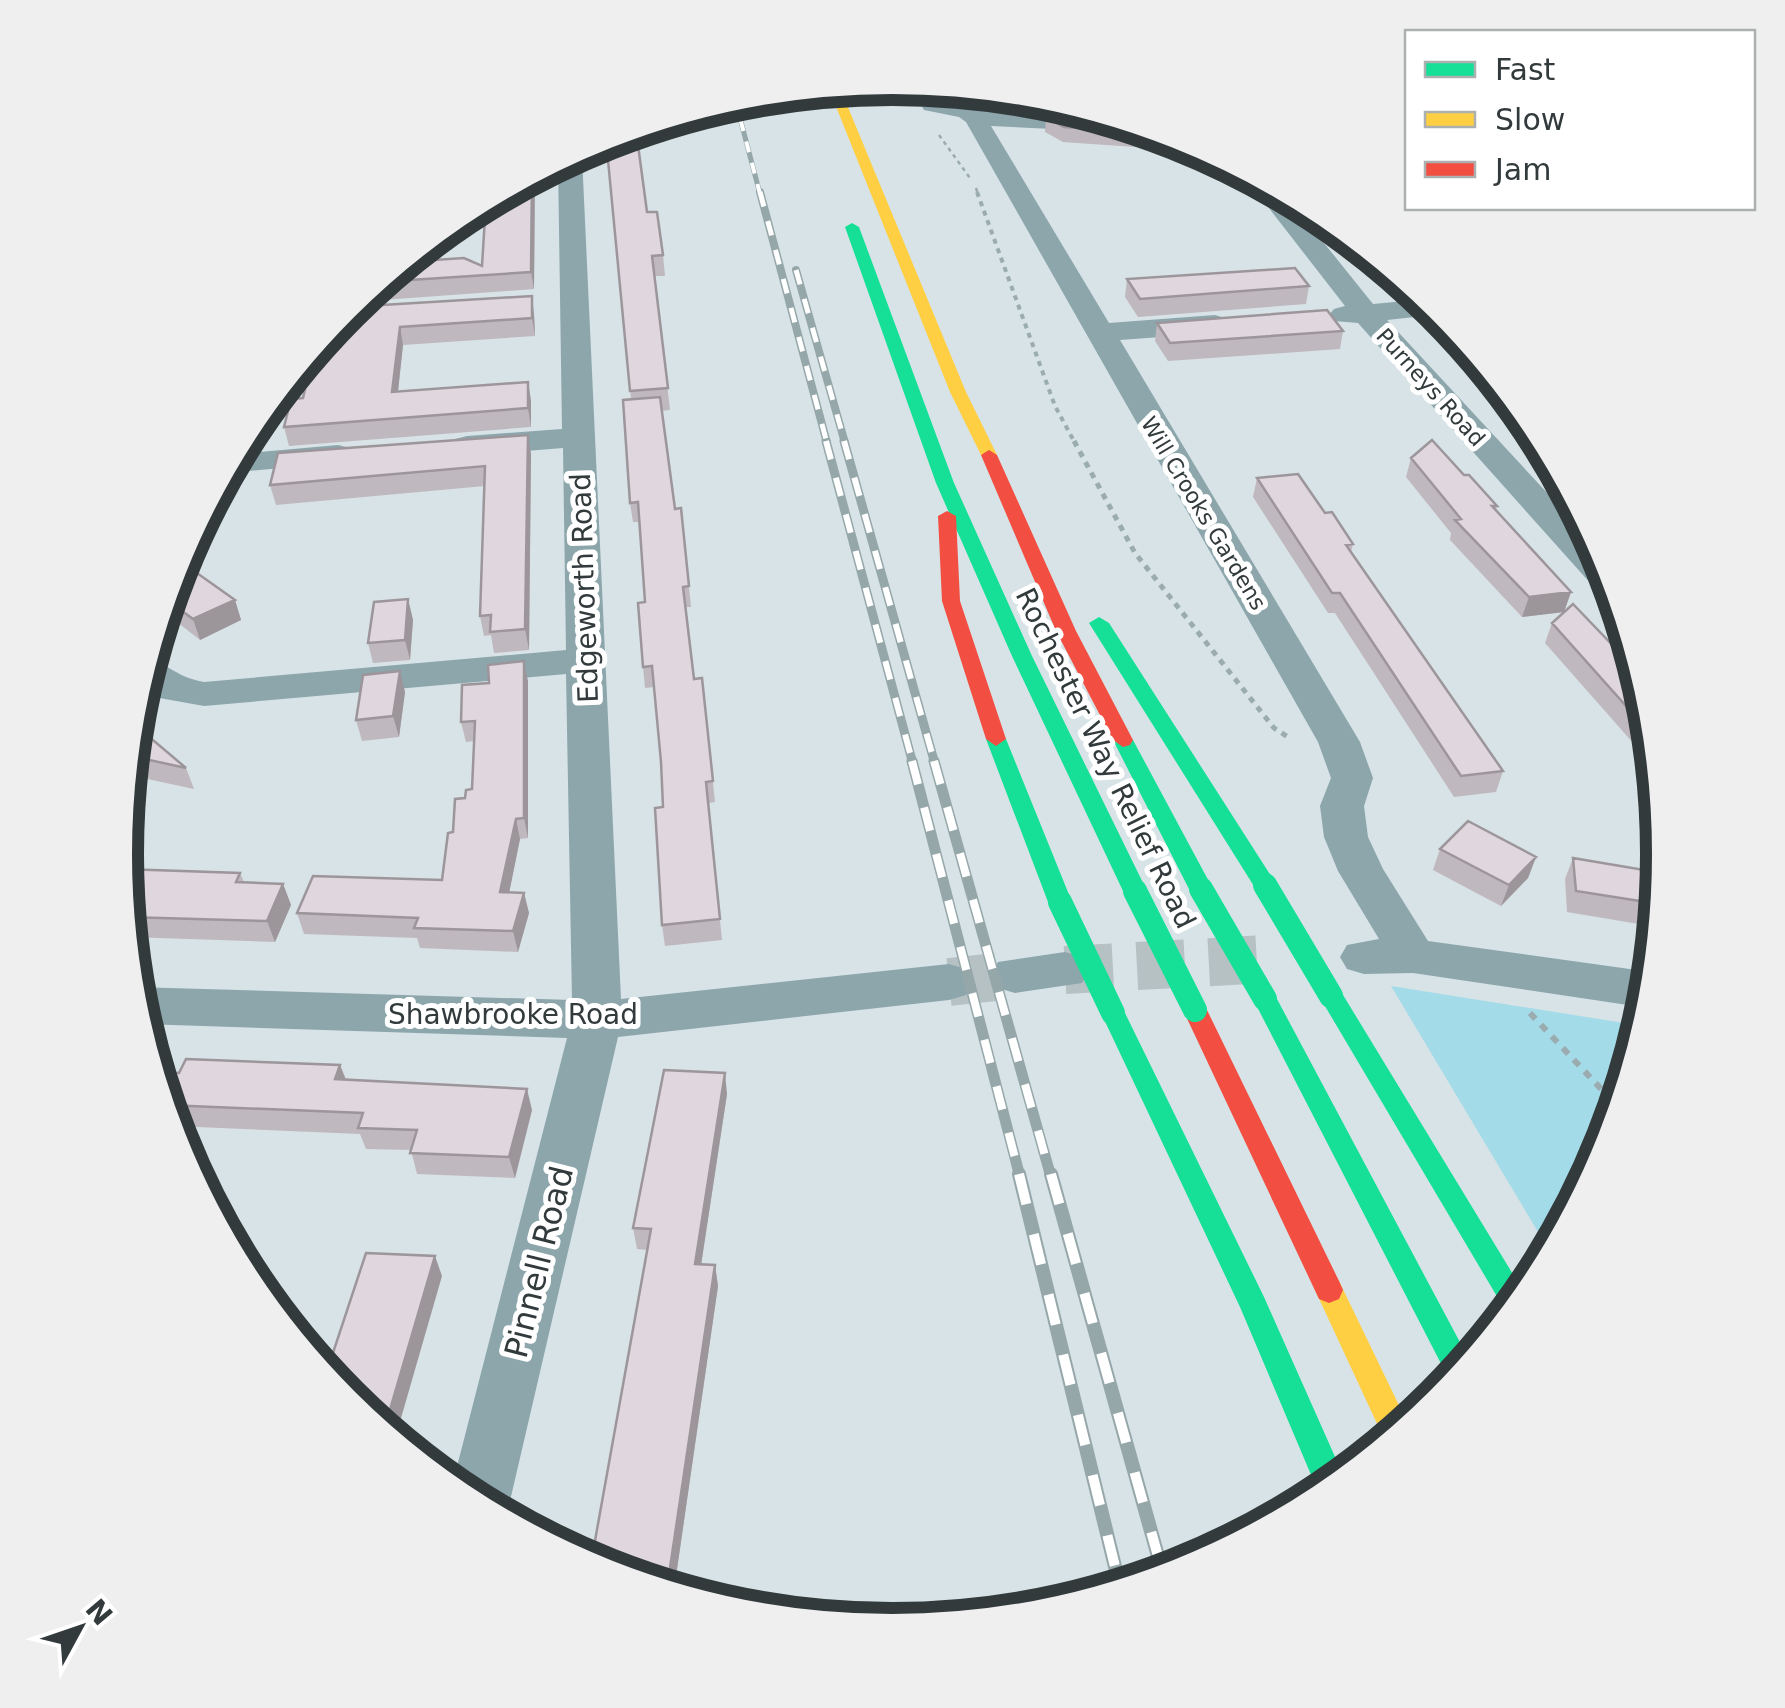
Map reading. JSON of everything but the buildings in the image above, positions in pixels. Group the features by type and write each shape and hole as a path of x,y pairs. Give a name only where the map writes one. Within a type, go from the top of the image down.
{"highway":[{"name":"Rochester Way Relief Road","path":"840,102 958,392 1008,493 1066,631 1452,1358"},
{"name":"Rochester Way Relief Road","path":"847,212 945,482 1022,656 1391,1420"},
{"path":"945,482 951,601 1002,758 1060,902 1254,1306 1325,1471"},
{"path":"1008,493 1066,575"},
{"path":"1088,608 1265,886 1507,1290"}],"street":[{"path":"933,104 966,111 975,118 1076,123"},
{"name":"Will Crooks Gardens","path":"975,118 1340,742 1352,778"},
{"name":"Edgeworth Road","path":"565,175 574,300 597,1020"},
{"name":"Purneys Road","path":"1283,209 1365,313 1584,555"},
{"path":"537,302 574,300"},
{"path":"1308,318 1413,309"},
{"path":"1098,333 1250,322"},
{"path":"443,448 579,437"},
{"path":"249,462 366,453"},
{"path":"1536,504 1558,502"},
{"path":"159,681 168,688 204,694 587,660"},
{"path":"1352,778 1342,806 1346,838 1361,871 1413,956"},
{"path":"1364,956 1413,956 1634,988"},
{"path":"1015,975 1065,970"},
{"name":"Shawbrooke Road","path":"154,1006 597,1020 949,982"},
{"name":"Pinnell Road","path":"484,1487 597,1020"}],"path":[{"path":"933,104 975,186 1056,406 1135,553 1274,728 1352,778"},
{"path":"1485,965 1606,1095"}],"shaded area":[{"path":"1391,986 1627,1023 1589,1143 1541,1237"}],"tunnel":[{"path":"1065,970 1267,959"},
{"path":"949,982 1015,975"}],"railway":[{"path":"739,115 760,194"},
{"path":"760,192 827,443"},
{"path":"796,270 845,443"},
{"path":"826,441 913,764"},
{"path":"844,441 935,764"},
{"path":"912,761 1020,1177"},
{"path":"934,761 1051,1177"},
{"path":"1019,1174 1117,1573"},
{"path":"1051,1174 1159,1559"}],"traffic: fast":[{"path":"852,227 945,483 1022,656 1135,891"},
{"path":"1099,623 1265,885"},
{"path":"996,739 1060,902"},
{"path":"1123,740 1201,889"},
{"path":"1265,885 1331,996"},
{"path":"1201,889 1265,999"},
{"path":"1135,891 1195,1010"},
{"path":"1060,902 1113,1013"},
{"path":"1331,996 1507,1290"},
{"path":"1265,999 1452,1358"},
{"path":"1113,1013 1254,1306 1325,1471"}],"traffic: slow":[{"path":"840,102 958,392 989,455"},
{"path":"1329,1290 1391,1420"}],"traffic: jam":[{"path":"989,455 1066,631 1123,740"},
{"path":"947,516 951,601 996,739"},
{"path":"1195,1010 1329,1290"}]}
